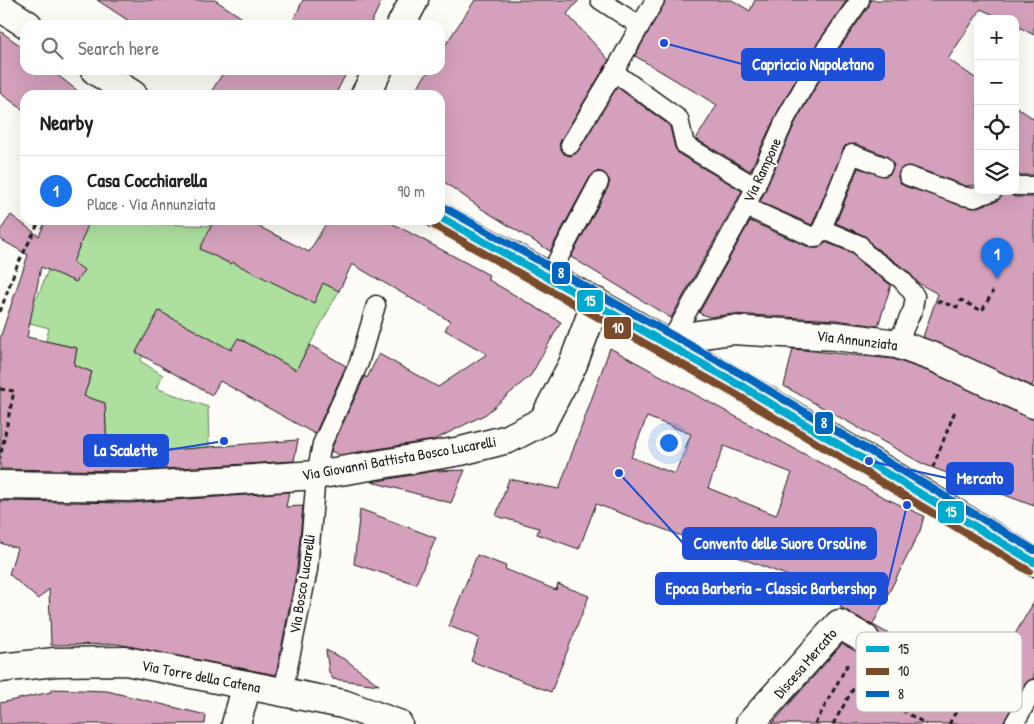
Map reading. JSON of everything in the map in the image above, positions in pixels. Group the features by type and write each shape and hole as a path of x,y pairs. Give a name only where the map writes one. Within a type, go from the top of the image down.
{"street":[{"path":"404,20 414,0"},
{"path":"0,6 21,20"},
{"path":"103,75 125,90"},
{"path":"368,90 375,75"},
{"path":"445,220 670,344 923,493 1034,562"},
{"name":"Via Giovanni Battista Bosco Lucarelli","path":"0,485 129,487 316,475 461,451 508,439 542,421 573,364 596,302"},
{"name":"Via Annunziata","path":"670,344 697,335 732,330 835,336 897,344 936,358 1032,399"},
{"name":"Discesa Mercato","path":"750,724 838,624 856,638"},
{"name":"Via Torre della Catena","path":"0,668 55,662 126,662 343,704 398,724"},
{"path":"236,724 247,685"}],"lane":[{"path":"600,0 640,26"},
{"path":"570,145 655,0"},
{"name":"Via Rampone","path":"670,344 746,207 787,116 823,52 860,0"},
{"path":"614,72 679,119 685,145 756,187"},
{"path":"746,207 815,238 822,229 852,154 883,166"},
{"path":"908,176 963,196 974,198 982,195"},
{"path":"549,276 599,182"},
{"path":"1019,186 1034,186"},
{"path":"822,229 860,245 865,252 902,280 915,296 912,309 897,344"},
{"name":"Via Bosco Lucarelli","path":"283,692 308,570 316,475 322,444 359,363 376,304"},
{"path":"1022,710 1034,689"},
{"path":"1014,724 1021,712"}],"path":[{"path":"0,312 15,270 38,225"},
{"path":"915,296 956,307 961,300 982,311 993,291"},
{"path":"0,388 14,391 0,458"},
{"path":"923,493 955,411"},
{"path":"815,724 856,660"},
{"path":"833,724 856,684"},
{"path":"905,712 926,724"},
{"path":"949,724 956,712"}],"green space":[{"path":"86,225 212,226 200,249 231,264 242,243 339,291 296,370 239,338 231,350 159,311 136,352 143,356 140,361 163,375 156,388 208,407 209,447 107,455 105,403 84,396 92,372 74,365 77,348 46,341 49,328 7,317 17,290 37,298 48,270"}],"building":[{"path":"97,0 215,0 245,20 127,20"},
{"path":"303,0 382,0 372,20 293,20"},
{"path":"475,0 579,0 567,14 609,60 561,140 559,145 564,154 570,156 579,150 617,87 670,127 675,148 679,154 742,191 671,318 571,257 608,187 610,181 604,173 598,171 590,177 550,251 482,209 445,183 445,90 415,90 426,75 445,75 445,45"},
{"path":"666,0 732,0 750,11 755,0 847,0 814,48 778,111 750,171 696,139 717,105 635,56"},
{"path":"870,0 1034,0 1034,35 1019,27 1019,15 994,15 981,9 977,15 974,15 974,20 948,59 974,77 974,185 966,186 911,166 902,168 898,177 904,186 972,208 997,201 1001,195 1034,197 1034,381 1032,386 923,337 938,294 918,283 908,271 873,246 865,236 836,223 858,168 885,176 890,174 894,165 887,156 856,144 845,146 812,225 760,202 796,121 832,59 869,6"},
{"path":"0,31 20,45 20,75 57,75 77,90 20,90 20,107 0,93"},
{"path":"222,75 345,75 338,90 212,90"},
{"path":"1019,109 1034,119 1034,175 1019,175"},
{"path":"11,215 20,222 20,225 24,225 39,236 44,225 88,225 73,262 84,270 76,282 41,267 27,337 77,348 74,365 92,372 84,396 105,403 107,455 298,440 294,461 129,471 0,469 0,338 28,255 0,239 0,231"},
{"path":"750,221 811,248 819,248 825,242 853,253 859,262 891,285 878,326 836,320 733,314 709,317 699,313"},
{"path":"212,225 256,225 309,252 325,225 395,225 489,275 487,279 561,322 531,375 486,414 434,440 339,455 331,451 332,447 365,376 367,378 379,354 438,387 487,354 445,330 450,321 352,264 339,291 323,283 314,303 232,262 231,264 200,249"},
{"path":"159,311 231,350 238,338 296,370 310,345 346,366 315,434 220,381 212,395 136,352"},
{"path":"610,348 881,496 924,516 920,531 873,624 868,622 885,632 878,632 860,618 840,607 845,597 596,504 579,549 537,534 539,528 496,516 509,479 559,489","holes":["647,417 691,434 675,474 631,457","724,446 792,473 776,515 708,488"]},
{"path":"793,349 893,359 930,372 1034,419 1034,506 923,464 784,386"},
{"path":"465,470 451,503 372,482 434,471"},
{"path":"289,492 286,507 303,506 297,568 276,675 117,644 51,645 49,589 38,599 9,574 17,548 0,543 0,501 130,503"},
{"path":"360,509 436,538 416,584 354,564"},
{"path":"477,555 506,566 505,569 556,590 558,584 589,596 551,692 471,661 479,638 449,626"},
{"path":"1034,602 1034,678 1025,684 1022,689 1022,632 1016,632"},
{"path":"842,644 856,651 856,712 1010,712 1003,724 772,724"},
{"path":"326,650 346,660 379,685 333,679 329,672"},
{"path":"52,689 107,691 206,715 205,724 0,724 0,703 51,692"}],"transit line":[{"name":"8","path":"445,208 745,376 1034,550"},
{"name":"15","path":"445,220 740,385 1034,562"},
{"name":"10","path":"435,226 735,394 1029,571"}],"place":[{"name":"Capriccio Napoletano","path":"664,43"},
{"name":"Casa Cocchiarella","path":"997,279"},
{"name":"La Scalette","path":"224,441"},
{"name":"Mercato","path":"869,461"},
{"name":"Convento delle Suore Orsoline","path":"619,473"},
{"name":"Epoca Barberia - Classic Barbershop","path":"907,505"}]}
